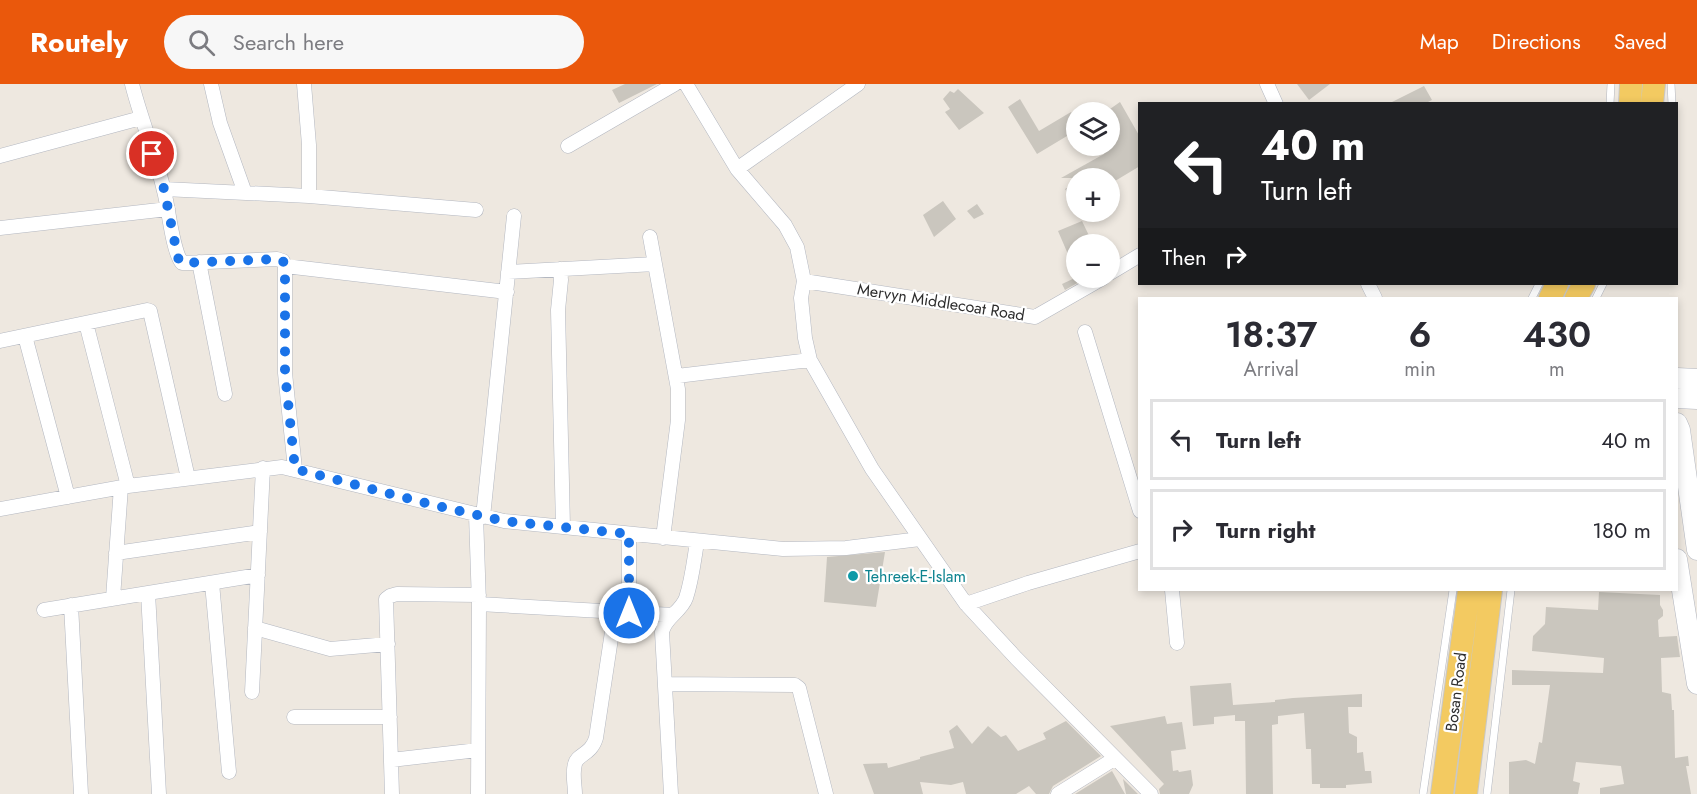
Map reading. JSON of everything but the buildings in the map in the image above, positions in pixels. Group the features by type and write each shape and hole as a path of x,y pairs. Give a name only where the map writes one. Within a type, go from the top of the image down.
{"main road":[{"path":"1630,84 1630,102"},
{"path":"1652,102 1654,84"},
{"name":"Bosan Road","path":"1442,794 1469,591"},
{"name":"Bosan Road","path":"1466,794 1491,591"}],"street":[{"path":"132,84 164,189 178,258 182,263 277,259 283,261 285,266 285,373 295,469"},
{"path":"211,84 220,123 245,193"},
{"path":"304,84 309,145 309,196"},
{"path":"568,146 675,84"},
{"path":"686,84 736,169 785,225 797,247 804,281 801,297 805,338 810,360 872,469 966,604 1114,759 1151,794"},
{"path":"736,169 858,84"},
{"path":"1267,84 1275,102"},
{"path":"0,156 141,118"},
{"path":"164,189 309,196 476,210"},
{"path":"0,228 168,208"},
{"path":"478,794 480,516 514,216"},
{"path":"650,237 677,376 678,420 663,538"},
{"path":"1120,267 1138,256"},
{"path":"199,262 225,394"},
{"path":"508,272 655,264"},
{"path":"285,266 507,292"},
{"path":"560,269 558,310 563,527"},
{"name":"Mervyn Middlecoat Road","path":"804,281 1035,317 1086,288"},
{"path":"0,341 150,311 188,478"},
{"path":"86,323 124,487 113,598"},
{"path":"1085,332 1138,504"},
{"path":"25,336 68,497"},
{"path":"677,376 810,360"},
{"path":"1678,378 1697,379"},
{"path":"1678,398 1697,399"},
{"path":"1678,425 1697,550"},
{"path":"0,509 124,487 282,466 504,521 783,549 846,548 920,539"},
{"path":"252,692 263,468"},
{"path":"116,553 260,532"},
{"path":"629,534 629,613"},
{"path":"671,794 662,632 664,623 674,615 686,598 697,542"},
{"path":"966,604 1028,583 1138,552"},
{"path":"1678,565 1697,684"},
{"path":"44,610 258,575"},
{"path":"212,583 229,772"},
{"path":"1172,591 1177,643"},
{"path":"148,593 159,794"},
{"path":"392,794 386,599 390,596 479,600 674,615"},
{"path":"71,605 81,794"},
{"path":"575,794 575,764 593,747 596,738 615,612"},
{"path":"255,628 330,649 388,644"},
{"path":"665,684 795,685 799,688 826,794"},
{"path":"294,717 390,717"},
{"path":"391,760 478,750"},
{"path":"1058,794 1114,759"}],"lane":[{"path":"1610,102 1611,84"},
{"path":"1671,84 1672,102"},
{"path":"1423,794 1453,591"},
{"path":"1487,794 1511,591"}],"place":[{"name":"Tehreek-E-Islam","path":"853,576"}],"route":[{"path":"152,154 164,189 178,258 182,263 277,259 283,261 285,266 286,395 295,469 504,521 629,534 629,613"}]}
